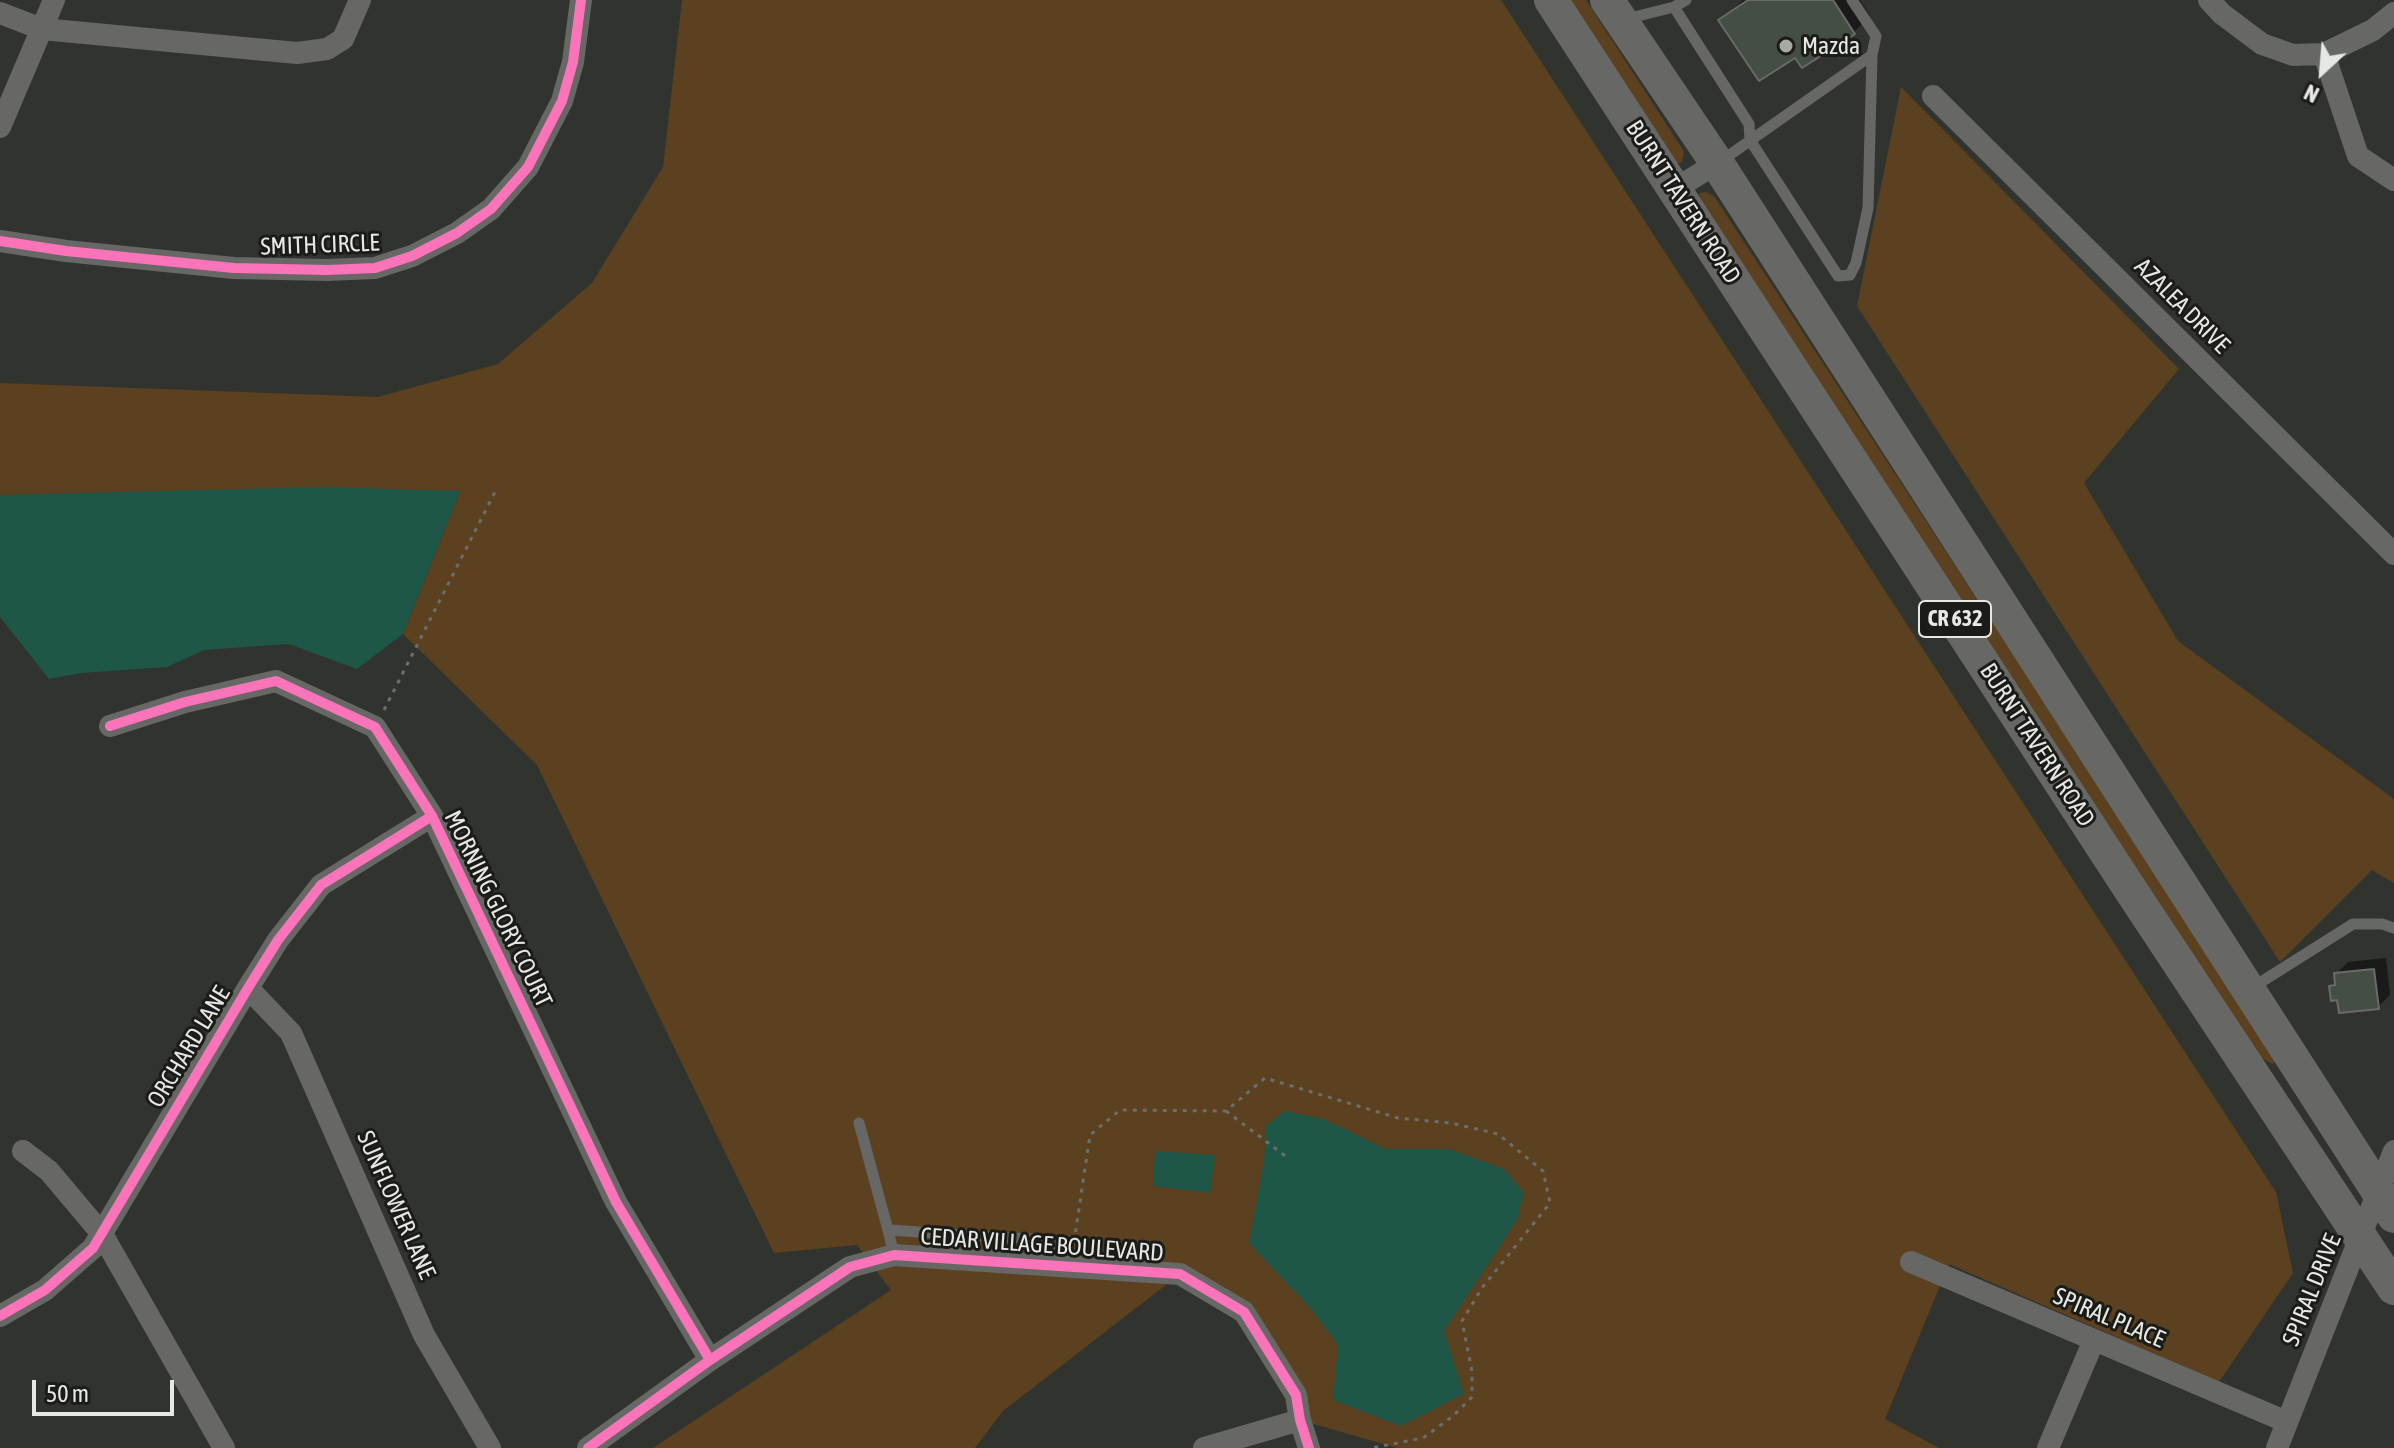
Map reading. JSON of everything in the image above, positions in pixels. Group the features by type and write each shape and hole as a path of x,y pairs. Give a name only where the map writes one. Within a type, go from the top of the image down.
{"main road":[{"name":"BURNT TAVERN ROAD","path":"1551,0 2394,1288"},
{"name":"BURNT TAVERN ROAD","path":"1614,10 1717,163 2386,1204"}],"street":[{"path":"0,127 54,0"},
{"path":"0,13 42,29 297,53 327,49 343,39 360,0"},
{"name":"SMITH CIRCLE","path":"0,241 234,268 375,268 412,256 457,233 491,209 528,167 562,101 573,62 581,0"},
{"path":"2209,0 2222,14 2262,44 2293,55 2324,54 2373,30 2394,13"},
{"path":"2324,54 2358,156 2394,180"},
{"name":"AZALEA DRIVE","path":"1933,96 2394,554"},
{"path":"1675,189 1717,163"},
{"path":"110,726 185,702 276,681 375,727"},
{"name":"MORNING GLORY COURT","path":"375,727 432,816 616,1202 710,1360"},
{"name":"ORCHARD LANE","path":"0,1316 45,1290 93,1248 278,940 321,885 432,816"},
{"name":"SUNFLOWER LANE","path":"248,988 291,1033 424,1335 490,1448"},
{"path":"23,1151 49,1171 102,1234 224,1448"},
{"name":"SPIRAL DRIVE","path":"2277,1448 2361,1236 2386,1204 2394,1151"},
{"name":"CEDAR VILLAGE BOULEVARD","path":"588,1448 710,1360 850,1267 894,1255 1180,1274 1244,1312 1296,1395 1309,1448"},
{"name":"SPIRAL PLACE","path":"1911,1262 2287,1422"},
{"path":"2048,1448 2094,1340"},
{"path":"1204,1448 1300,1420"}],"lane":[{"path":"1614,10 1674,7 1686,0"},
{"path":"1674,7 1749,124 1750,140 1838,276 1850,275 1856,263 1868,208 1872,55 1876,36 1852,0"},
{"path":"1717,163 1872,55"},
{"path":"2248,990 2353,924 2382,924 2394,928"},
{"path":"859,1123 894,1255"},
{"path":"888,1230 1046,1240 1059,1246 1066,1265"}],"path":[{"path":"375,727 495,492"},
{"path":"1226,1111 1265,1078 1398,1118 1451,1123 1498,1134 1543,1171 1550,1203 1482,1288 1462,1321 1472,1371 1472,1397 1423,1438 1372,1448"},
{"path":"1066,1265 1090,1135 1120,1110 1226,1111 1288,1158"}],"shaded area":[{"path":"682,0 1501,0 2276,1192 2293,1273 2219,1382 1949,1264 1885,1419 1939,1448 1397,1448 1300,1420 1244,1312 1180,1274 1003,1411 975,1448 653,1448 891,1290 857,1245 774,1253 537,765 403,634 460,491 0,495 0,383 378,397 498,364 592,283 663,167"},
{"path":"1563,0 1586,0 1683,150 1681,163 1677,164"},
{"path":"1901,87 2179,369 2084,483 2178,641 2394,799 2394,883 2372,870 2280,962 1857,306"},
{"path":"1700,193 1714,196 2277,1061 2272,1064 2250,1051 1697,198"},
{"path":"323,487 460,491 403,634 357,669 289,644 204,650 167,667 81,673 49,679 0,617 0,495"},
{"path":"1284,1111 1323,1119 1386,1149 1449,1149 1504,1169 1524,1193 1517,1220 1444,1331 1464,1394 1401,1426 1333,1400 1338,1345 1311,1309 1249,1243 1264,1161 1266,1126"},
{"path":"1155,1151 1215,1155 1210,1193 1153,1186"}],"building":[{"name":"Mazda","path":"1748,0 1833,0 1855,34 1802,68 1795,58 1759,81 1718,20"},
{"path":"2374,969 2379,1009 2339,1013 2337,1000 2331,1001 2329,986 2335,985 2334,973"}],"cycle path":[{"path":"0,241 234,268 375,268 412,256 457,233 491,209 528,167 562,101 573,62 581,0"},
{"path":"110,726 185,702 276,681 375,727 432,816 616,1202 710,1360"},
{"path":"0,1316 45,1290 93,1248 278,940 321,885 432,816"},
{"path":"588,1448 710,1360 850,1267 894,1255 1180,1274 1244,1312 1296,1395 1309,1448"}],"place":[{"name":"Mazda","path":"1786,46"}]}
